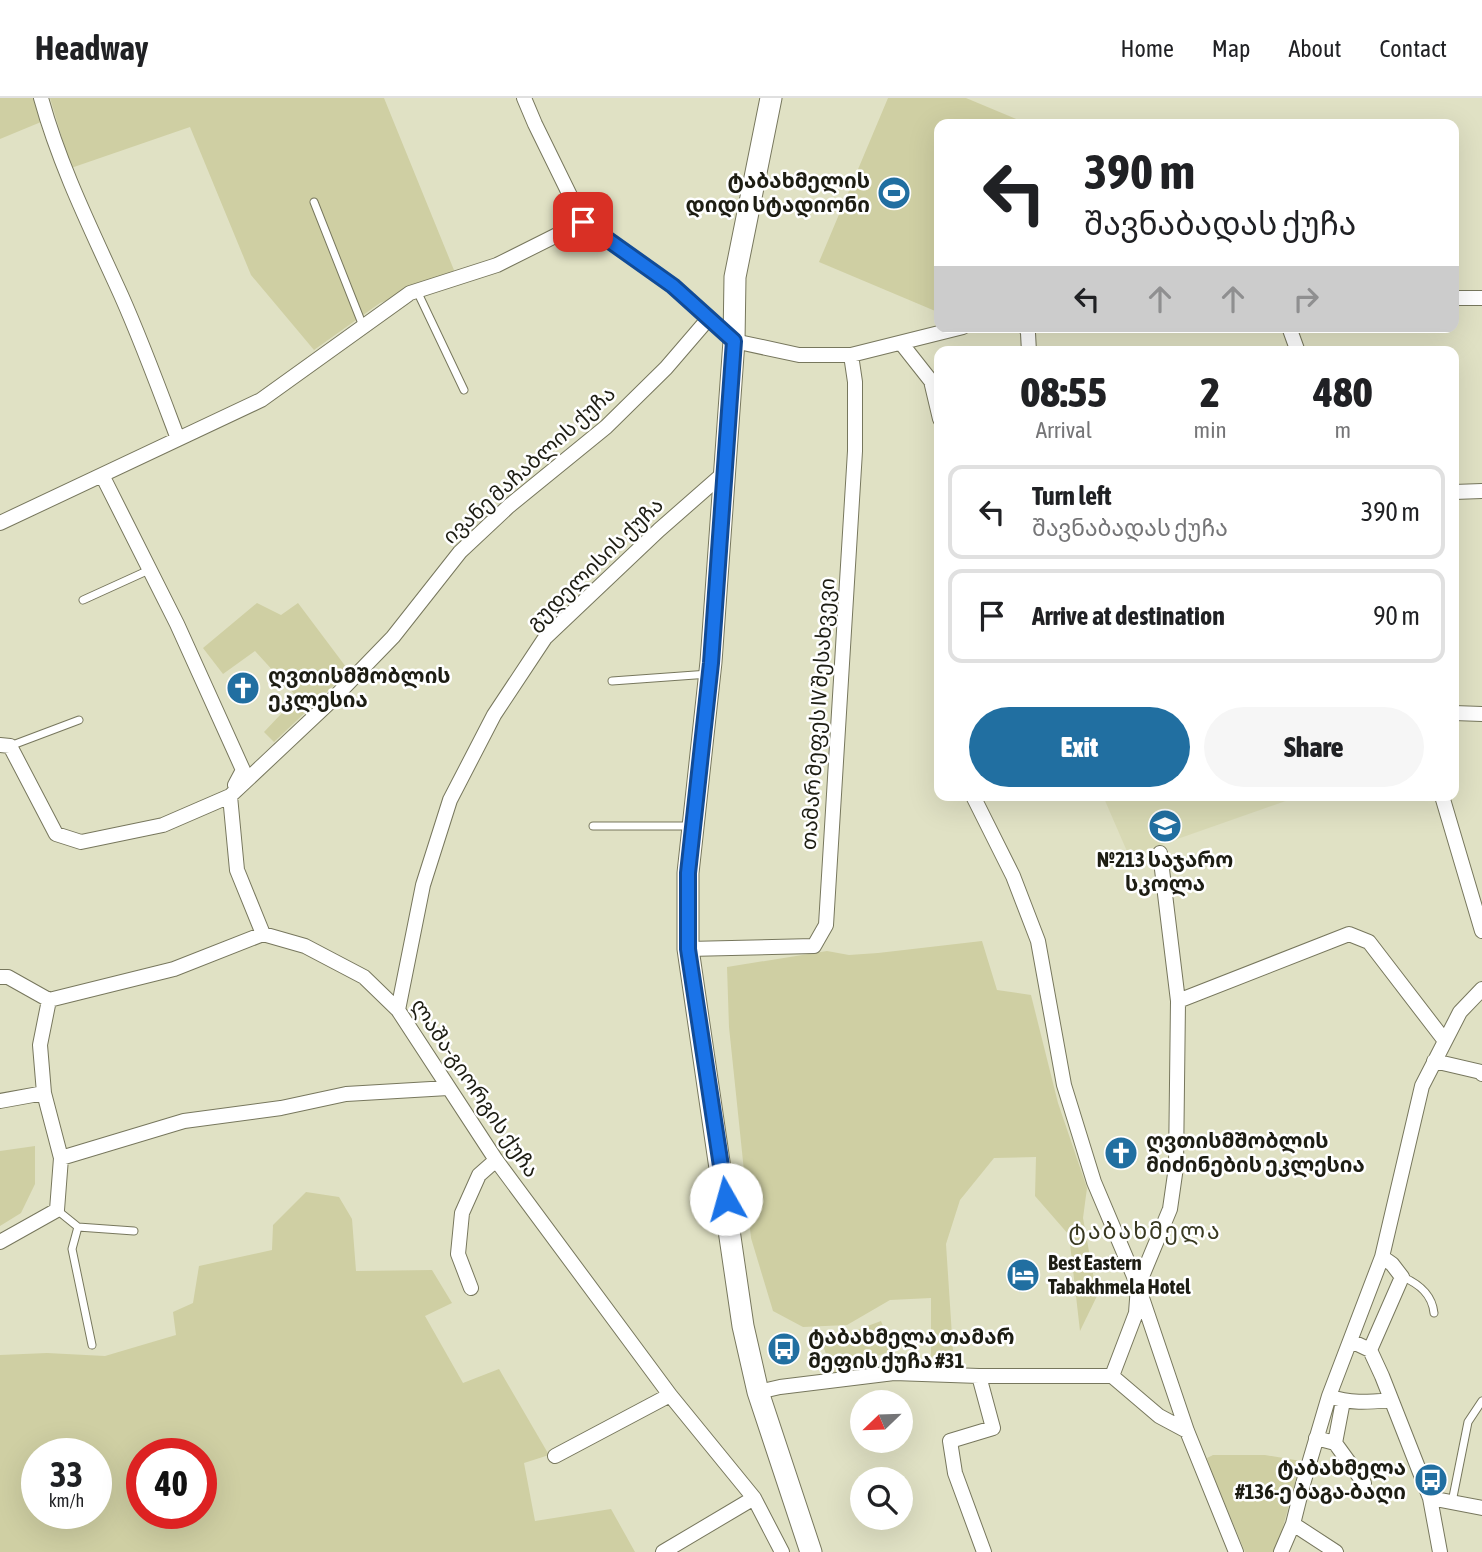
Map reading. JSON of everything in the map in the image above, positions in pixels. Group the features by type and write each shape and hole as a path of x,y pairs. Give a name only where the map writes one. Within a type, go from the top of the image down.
{"street":[{"path":"41,98 74,191 132,320 178,439"},
{"path":"524,98 583,222 673,286 734,341 799,355 851,355 940,333"},
{"path":"771,98 735,277 734,341 709,674 688,873 688,949 743,1326 758,1392 811,1552"},
{"path":"0,523 261,400 410,293 498,265 583,222"},
{"path":"1459,298 1482,298"},
{"name":"ივანე მაჩაბლის ქუჩა","path":"5,745 56,834 81,842 163,825 230,796 330,702 393,637 460,552 509,506 606,427 666,368 709,318"},
{"path":"901,343 931,381 934,394"},
{"name":"თამარ მეფეს IV შესახვევი","path":"688,949 814,946 826,925 855,451 855,382 851,355"},
{"name":"გუდელისის ქუჩა","path":"398,1010 423,885 450,800 494,715 545,638 724,472"},
{"path":"0,977 8,977 49,1000 174,969 263,934 237,870 230,796 243,771 177,624 102,475"},
{"path":"1459,492 1482,491"},
{"path":"1459,713 1482,713"},
{"path":"976,801 1013,876 1038,941 1064,1085 1094,1182 1138,1286 1187,1432 1236,1552"},
{"path":"1443,801 1482,931"},
{"path":"1112,1376 1136,1313 1138,1286 1170,1209 1176,1167 1178,1001 1160,853"},
{"name":"ლაშა-გიორგის ქუჩა","path":"263,934 305,946 364,977 398,1010 496,1160 670,1395 754,1498 782,1552"},
{"path":"1178,1001 1349,934 1369,942 1445,1041"},
{"path":"1281,1552 1293,1524 1316,1438 1336,1399 1351,1341 1382,1257 1422,1086 1460,1012 1482,989"},
{"path":"0,1242 57,1210 61,1158 44,1093 40,1045 49,1000"},
{"path":"1434,1062 1482,1074"},
{"path":"61,1158 184,1121 281,1108 346,1094 448,1088"},
{"path":"0,1101 44,1093"},
{"path":"471,1288 458,1254 462,1213 479,1175 496,1160"},
{"path":"1370,1350 1402,1276 1382,1257"},
{"path":"1351,1341 1370,1350 1430,1498 1440,1552"},
{"path":"758,1392 894,1373 1112,1376 1159,1416 1187,1432"},
{"path":"979,1376 993,1428 950,1441 955,1473 984,1552"},
{"path":"555,1456 670,1395"},
{"path":"1336,1399 1362,1403 1391,1400"},
{"path":"1336,1399 1335,1443 1364,1483"},
{"path":"1316,1438 1335,1443"},
{"path":"663,1552 754,1498"},
{"path":"1430,1498 1482,1508"},
{"path":"1293,1524 1336,1552"}],"lane":[{"path":"314,202 363,326"},
{"path":"417,291 464,390"},
{"path":"83,600 150,570"},
{"path":"612,681 709,674"},
{"path":"5,745 79,720"},
{"path":"593,826 693,827"},
{"path":"57,1210 78,1227 134,1231"},
{"path":"78,1227 72,1249 92,1345"},
{"path":"1402,1276 1418,1284 1433,1303 1434,1312"},
{"path":"1451,1503 1468,1422 1482,1401"},
{"path":"1437,1534 1446,1552"}],"shaded area":[{"path":"0,98 34,98 41,122 0,139"},
{"path":"50,98 384,98 456,275 380,303 314,350 251,275 190,127 71,168"},
{"name":"ტაბახმელის დიდი სტადიონი","path":"888,98 966,98 1016,119 934,119 934,310 819,262"},
{"path":"257,603 281,615 298,603 349,671 274,742 264,732 297,697 255,651 223,674 203,648"},
{"name":"№213 საჯარო სკოლა","path":"1105,801 1286,801 1129,856"},
{"path":"982,941 997,990 1031,995 1058,1103 1087,1188 1083,1218 1097,1296 1080,1331 1069,1235 1035,1196 1036,1157 994,1158 960,1200 946,1244 953,1351 931,1357 931,1298 890,1300 847,1325 803,1327 773,1311 751,1238 729,1027 727,967 827,951 849,955"},
{"path":"35,1146 35,1184 21,1213 0,1226 0,1151"},
{"path":"306,1192 339,1197 352,1219 356,1271 432,1270 452,1303 425,1316 463,1383 499,1369 549,1455 524,1463 535,1521 611,1509 635,1552 0,1552 0,1355 47,1353 105,1356 176,1335 173,1312 193,1303 199,1266 272,1250 273,1225"},
{"path":"881,1321 893,1350 833,1373 822,1343"},
{"path":"1213,1455 1265,1455 1301,1461 1274,1552 1245,1552 1210,1468 1207,1458"}],"place":[{"name":"ტაბახმელის დიდი სტადიონი","path":"894,193"},
{"name":"ღვთისმშობლის ეკლესია","path":"243,688"},
{"name":"№213 საჯარო სკოლა","path":"1165,826"},
{"name":"ღვთისმშობლის მიძინების ეკლესია","path":"1121,1153"},
{"name":"Best Eastern Tabakhmela Hotel","path":"1023,1275"},
{"name":"ტაბახმელა თამარ მეფის ქუჩა #31","path":"784,1349"},
{"name":"ტაბახმელა #136-ე ბაგა-ბაღი","path":"1431,1480"}],"district":[{"name":"ტაბახმელა","path":"1145,1231"}],"route":[{"path":"583,222 673,286 734,341 711,663 688,873 688,949 726,1199"}]}
